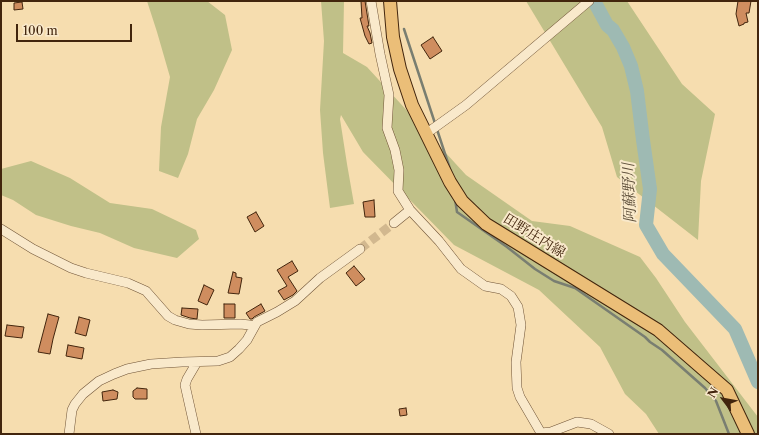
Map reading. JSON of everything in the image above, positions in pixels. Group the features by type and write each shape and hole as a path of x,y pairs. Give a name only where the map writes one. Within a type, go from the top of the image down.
{"main road":[{"name":"田野庄内線","path":"390,1 393,37 400,69 412,105 450,182 462,201 486,224 658,330 727,390 748,434"}],"street":[{"path":"371,1 389,95 387,128 395,150 399,170 398,191 410,210 439,241 461,269 485,286 501,289 511,296 518,308 521,325 516,362 517,388 520,397 541,433 551,432 577,422 591,424 609,434"},
{"path":"427,133 466,105 589,1"},
{"path":"394,223 410,210"},
{"path":"1,229 33,249 71,268 128,283 146,291 168,316 175,320 202,326 240,324 254,327"},
{"path":"69,434 72,410 75,404 83,394 99,381 127,369 151,364 218,361 230,357 240,349 247,340 257,322 295,301 320,278 360,249"},
{"path":"196,434 185,385 197,362"}],"green space":[{"path":"147,1 207,1 225,15 232,50 214,90 197,119 188,154 178,178 159,171 161,127 170,77"},
{"path":"321,1 344,1 343,53 367,67 466,175 532,221 570,226 640,257 656,278 685,322 758,417 758,434 659,434 646,414 625,394 600,347 539,290 454,245 363,152 341,115 340,119 354,204 330,208 323,153 320,110 324,41"},
{"path":"526,1 627,1 682,84 715,114 701,181 698,240 617,177 602,127"},
{"path":"31,161 70,178 110,203 152,209 196,230 199,239 177,258 134,248 100,233 36,215 13,200 1,195 1,169"}],"building":[{"path":"361,1 365,1 369,26 367,26 372,43 369,44 360,18 362,18"},
{"path":"738,1 751,1 749,13 746,13 748,22 739,26 736,14"},
{"path":"22,2 23,9 14,10 14,3"},
{"path":"433,37 442,51 430,59 421,45"},
{"path":"374,200 375,217 365,217 363,202"},
{"path":"256,212 264,226 255,232 247,217"},
{"path":"292,261 298,271 288,277 297,291 284,300 278,291 287,286 277,270"},
{"path":"354,266 365,279 356,286 346,273"},
{"path":"233,272 236,273 236,277 242,278 239,294 228,293"},
{"path":"204,285 214,290 207,305 198,301"},
{"path":"224,304 235,304 235,318 224,318"},
{"path":"261,304 265,311 250,319 246,313"},
{"path":"182,308 198,309 197,319 181,315"},
{"path":"48,314 59,317 50,354 38,352"},
{"path":"79,317 90,320 86,336 75,333"},
{"path":"7,325 24,327 22,338 5,336"},
{"path":"68,345 84,348 82,359 66,356"},
{"path":"137,388 147,389 147,399 135,399 133,397 133,391"},
{"path":"113,390 118,392 117,399 103,401 102,392"},
{"path":"406,408 407,415 400,416 399,409"}],"waterway":[{"name":"阿蘇野川","path":"594,1 607,25 613,30 623,47 631,66 637,91 650,189 646,225 663,254 735,329 758,382"},
{"path":"404,29 451,172"},
{"path":"455,199 457,212 507,247 535,269 554,281 575,288 662,350 705,388 716,401 729,434"}],"tunnel":[{"path":"360,249 394,223"}]}
